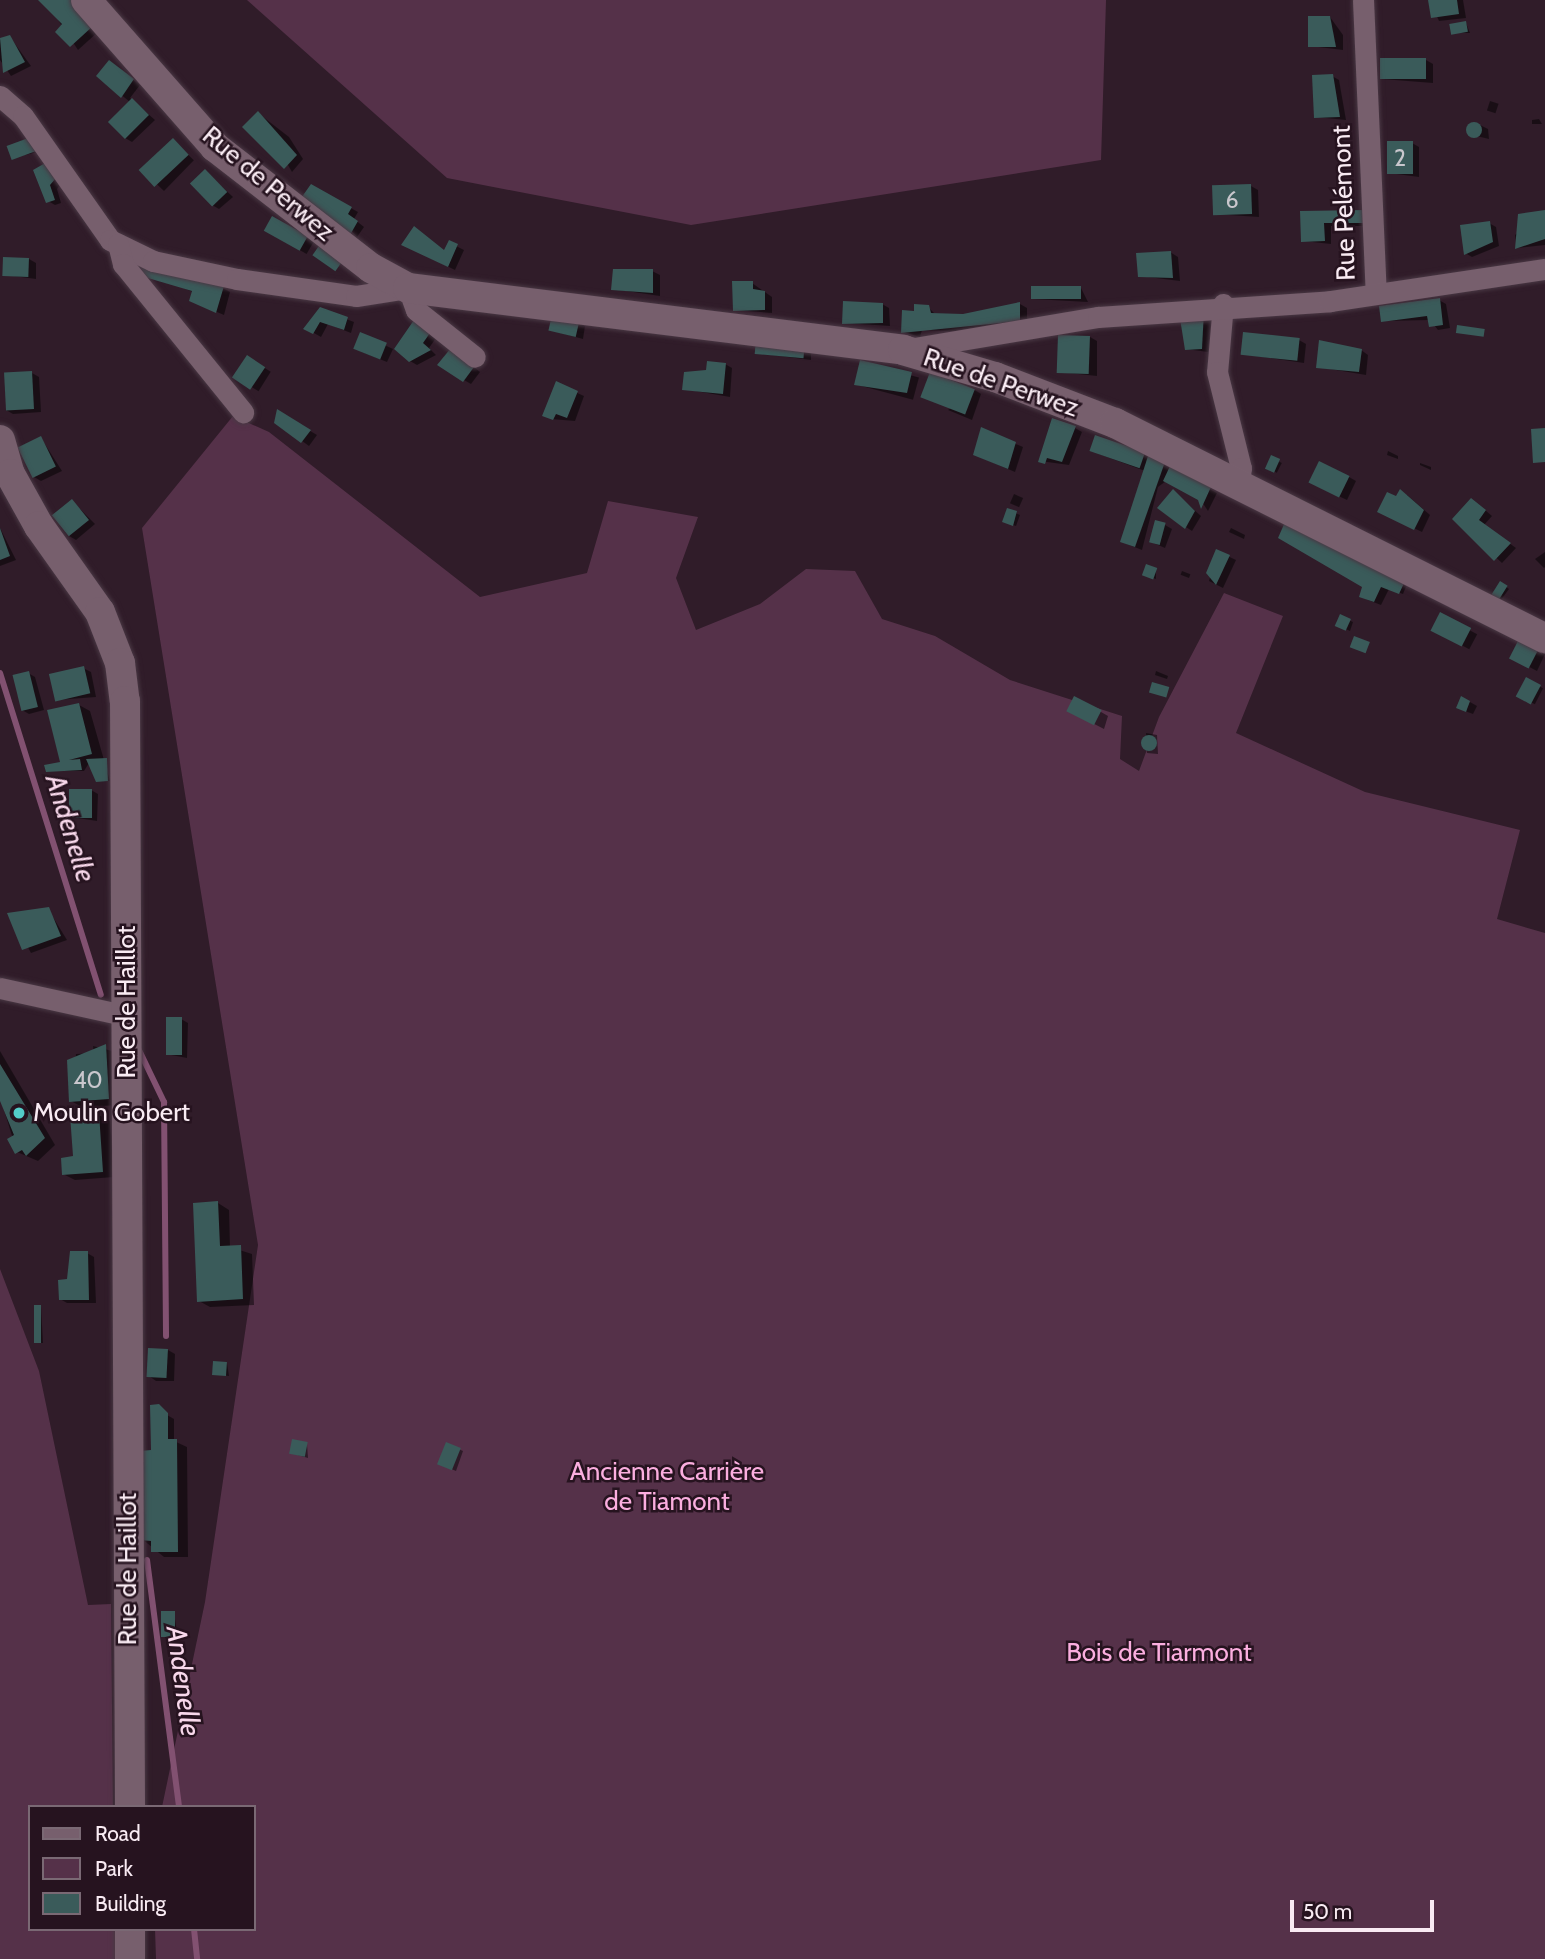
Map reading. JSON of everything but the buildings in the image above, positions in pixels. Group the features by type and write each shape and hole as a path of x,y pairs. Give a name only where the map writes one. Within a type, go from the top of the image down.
{"street":[{"name":"Rue de Perwez","path":"86,0 215,147 372,268 408,288 903,350 1115,423 1545,638"},
{"name":"Rue Pelémont","path":"903,350 1098,317 1223,304 1376,293 1363,0"},
{"path":"0,96 23,116 86,212 118,244 153,261 250,281 356,296 408,288 416,310 475,357"},
{"path":"118,244 123,264 243,412"},
{"path":"1376,293 1545,270"},
{"path":"1223,304 1217,372 1241,468 1239,484"},
{"name":"Rue de Haillot","path":"0,440 10,474 100,612 120,663 128,1016 130,1805"},
{"path":"0,988 128,1016"},
{"path":"130,1931 130,1959"}],"green space":[{"path":"247,0 1106,0 1101,160 691,225 447,178"},
{"name":"Bois de Tiarmont","path":"233,416 269,432 480,597 587,573 608,501 698,517 676,578 696,630 760,604 806,569 855,571 882,619 935,636 1010,680 1122,716 1120,759 1139,771 1159,717 1224,593 1283,616 1236,733 1365,792 1520,830 1497,919 1545,933 1545,1959 156,1959 155,1931 256,1931 256,1805 162,1805 205,1602 258,1245 142,528"},
{"path":"0,1269 39,1371 88,1605 111,1604 113,1805 28,1805 28,1931 115,1931 116,1959 0,1959"}],"waterway":[{"name":"Andenelle","path":"0,673 101,995"},
{"name":"Andenelle","path":"139,1050 164,1102 166,1336"},
{"name":"Andenelle","path":"147,1560 179,1805"},
{"name":"Andenelle","path":"194,1931 197,1959"}],"place":[{"name":"Moulin Gobert","path":"19,1113"}],"park label":[{"name":"Ancienne Carrière de Tiamont","path":"667,1487"}]}
